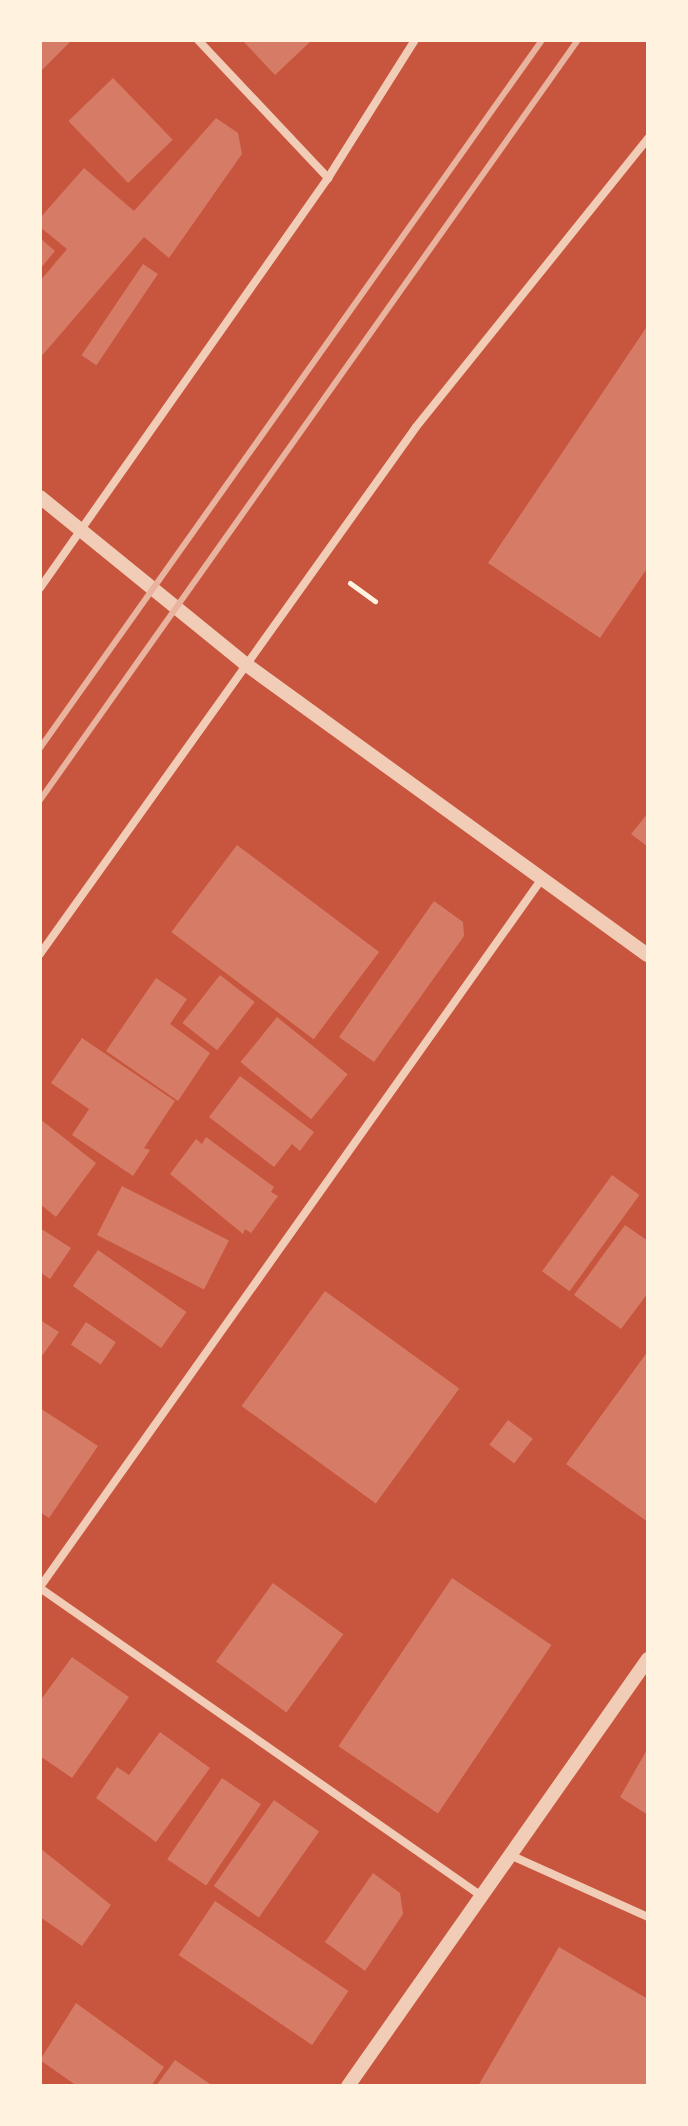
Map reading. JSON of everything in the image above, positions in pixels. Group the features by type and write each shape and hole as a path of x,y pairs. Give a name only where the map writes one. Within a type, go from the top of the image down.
{"street":[{"path":"198,40 328,178"},
{"path":"40,588 328,178 415,40"},
{"path":"40,954 244,663 416,427 648,138"},
{"path":"40,497 244,663 648,955"},
{"path":"480,1895 40,1587 544,877"},
{"path":"348,2086 648,1659"},
{"path":"509,1854 648,1917"}],"building":[{"path":"40,40 72,40 40,72"},
{"path":"242,40 312,40 275,75"},
{"path":"113,78 173,140 128,183 68,121"},
{"path":"216,118 238,133 242,154 169,258 144,237 40,358 40,281 67,249 40,227 40,218 84,168 134,211"},
{"path":"40,238 55,251 40,269"},
{"path":"143,264 158,274 96,365 81,355"},
{"path":"648,325 648,567 600,638 488,563"},
{"path":"648,813 648,847 631,834"},
{"path":"237,845 379,952 314,1039 171,932"},
{"path":"434,901 463,922 464,936 374,1062 339,1037"},
{"path":"220,975 255,1002 217,1050 182,1023"},
{"path":"156,978 187,999 170,1024 210,1053 178,1101 106,1051"},
{"path":"277,1017 348,1074 311,1119 240,1062"},
{"path":"82,1038 175,1101 144,1148 150,1150 133,1176 72,1135 89,1109 51,1083"},
{"path":"240,1076 314,1132 300,1151 292,1144 274,1167 209,1117"},
{"path":"40,1119 96,1163 56,1217 40,1204"},
{"path":"206,1137 274,1187 271,1192 278,1196 251,1233 245,1229 243,1234 170,1174 196,1139 202,1144"},
{"path":"612,1175 640,1195 570,1291 542,1271"},
{"path":"122,1186 229,1240 204,1289 97,1235"},
{"path":"625,1225 648,1241 648,1293 621,1329 574,1295"},
{"path":"40,1228 71,1248 50,1279 40,1272"},
{"path":"98,1250 186,1312 161,1348 73,1286"},
{"path":"325,1291 459,1389 376,1503 242,1406"},
{"path":"40,1320 59,1332 42,1356 40,1354"},
{"path":"86,1322 116,1342 101,1365 71,1344"},
{"path":"648,1351 648,1522 566,1464"},
{"path":"40,1408 98,1446 49,1518 40,1512"},
{"path":"508,1420 533,1439 514,1463 489,1445"},
{"path":"452,1578 551,1645 438,1813 338,1746"},
{"path":"273,1583 343,1634 286,1713 216,1661"},
{"path":"72,1657 129,1697 72,1778 40,1756 40,1701"},
{"path":"160,1732 210,1768 156,1842 96,1798 117,1767 129,1775"},
{"path":"648,1748 648,1815 620,1797"},
{"path":"222,1778 261,1804 206,1886 167,1859"},
{"path":"274,1800 319,1832 259,1918 214,1886"},
{"path":"40,1848 111,1905 82,1946 40,1917"},
{"path":"373,1873 400,1893 403,1914 365,1971 325,1942"},
{"path":"215,1901 348,1991 312,2045 179,1955"},
{"path":"559,1947 648,1999 647,2086 478,2086"},
{"path":"76,2003 164,2067 151,2086 77,2086 40,2060"},
{"path":"175,2060 213,2086 156,2086"}],"railway":[{"path":"40,748 542,40"},
{"path":"40,800 578,40"}]}
